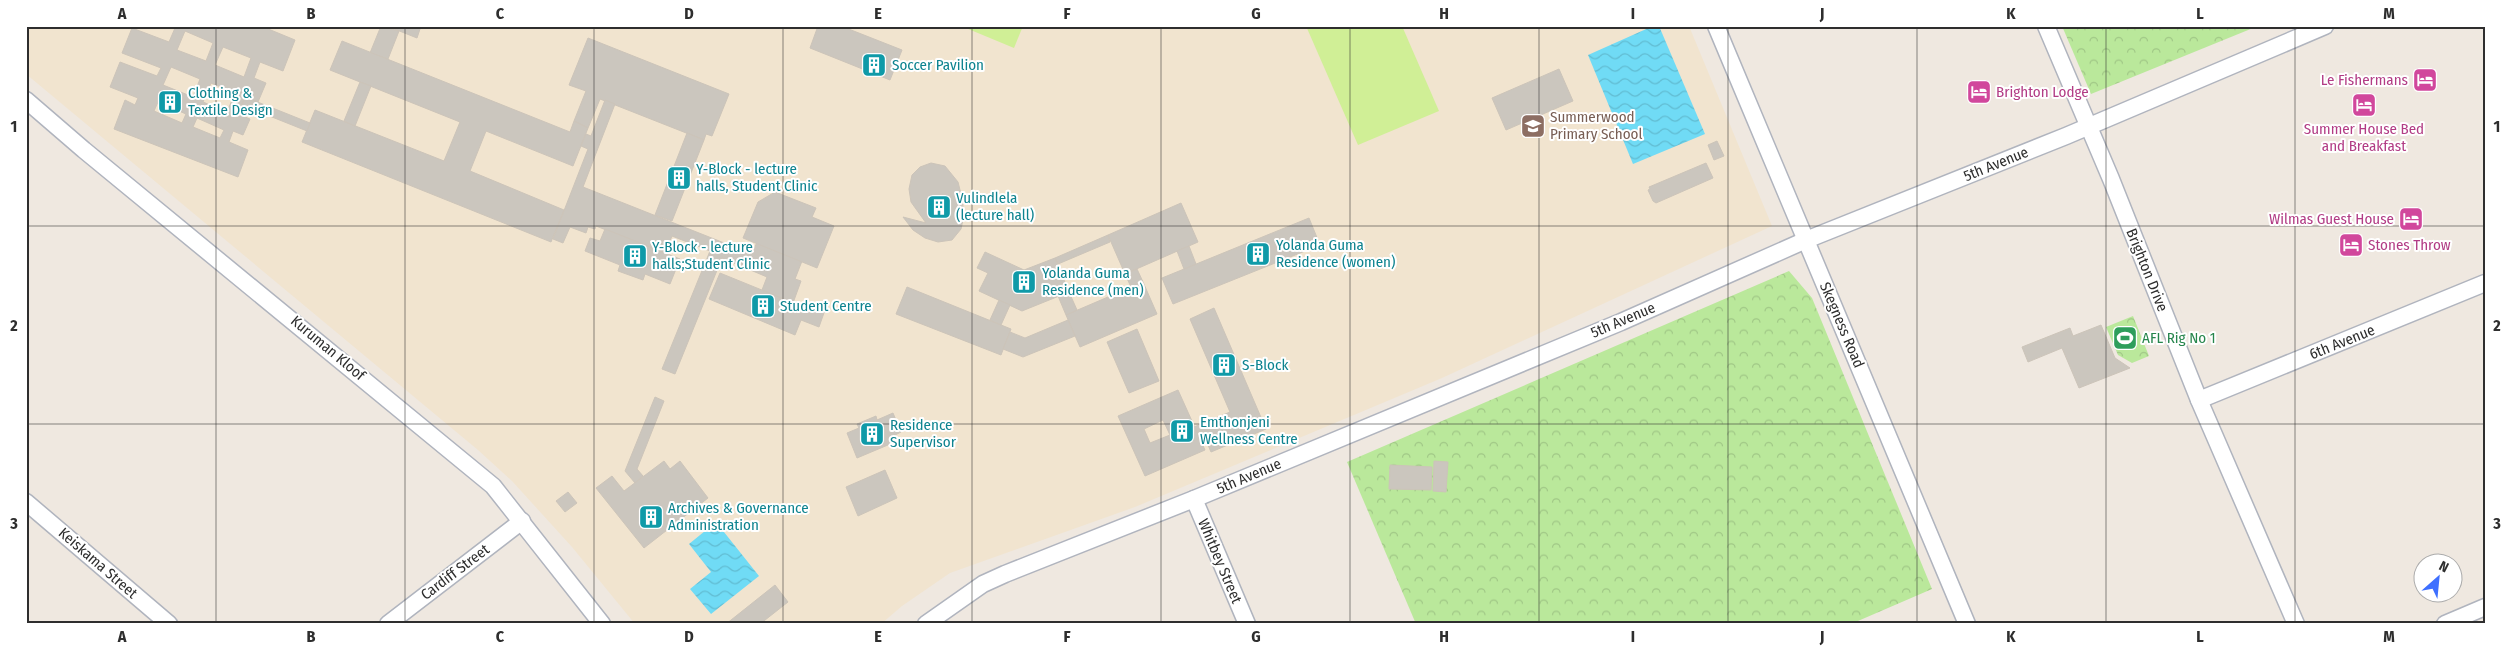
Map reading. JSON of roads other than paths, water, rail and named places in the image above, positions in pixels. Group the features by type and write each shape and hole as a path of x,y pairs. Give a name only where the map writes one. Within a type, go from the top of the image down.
{"street":[{"name":"Skegness Road","path":"1716,26 1827,286 1967,624"},
{"name":"Brighton Drive","path":"2046,26 2199,400 2296,624"},
{"name":"5th Avenue","path":"926,624 983,584 1005,574 1194,499 1621,322 1806,240 2088,126 2325,26"},
{"name":"Kuruman Kloof","path":"26,100 84,150 493,486 602,624"},
{"name":"6th Avenue","path":"2199,400 2485,283"},
{"name":"Whitbey Street","path":"1194,499 1246,624"},
{"name":"Keiskama Street","path":"26,502 169,624"},
{"name":"Cardiff Street","path":"388,624 522,521"},
{"path":"2445,624 2485,608"}],"water":[{"path":"1653,26 1659,26 1705,134 1633,164 1588,55"},
{"path":"716,522 759,576 711,614 690,589 711,572 689,544"}],"place":[{"name":"Soccer Pavilion","path":"874,65"},
{"name":"Le Fishermans","path":"2425,80"},
{"name":"Brighton Lodge","path":"1979,92"},
{"name":"Clothing & Textile Design","path":"170,102"},
{"name":"Summer House Bed and Breakfast","path":"2364,105"},
{"name":"Summerwood Primary School","path":"1533,126"},
{"name":"Y-Block - lecture halls, Student Clinic","path":"679,178"},
{"name":"Vulindlela (lecture hall)","path":"939,207"},
{"name":"Wilmas Guest House","path":"2411,219"},
{"name":"Stones Throw","path":"2351,245"},
{"name":"Yolanda Guma Residence (women)","path":"1258,254"},
{"name":"Y-Block - lecture halls;Student Clinic","path":"635,256"},
{"name":"Yolanda Guma Residence (men)","path":"1024,282"},
{"name":"Student Centre","path":"763,306"},
{"name":"AFL Rig No 1","path":"2125,338"},
{"name":"S-Block","path":"1224,365"},
{"name":"Emthonjeni Wellness Centre","path":"1182,431"},
{"name":"Residence Supervisor","path":"872,434"},
{"name":"Archives & Governance Administration","path":"651,517"}]}
